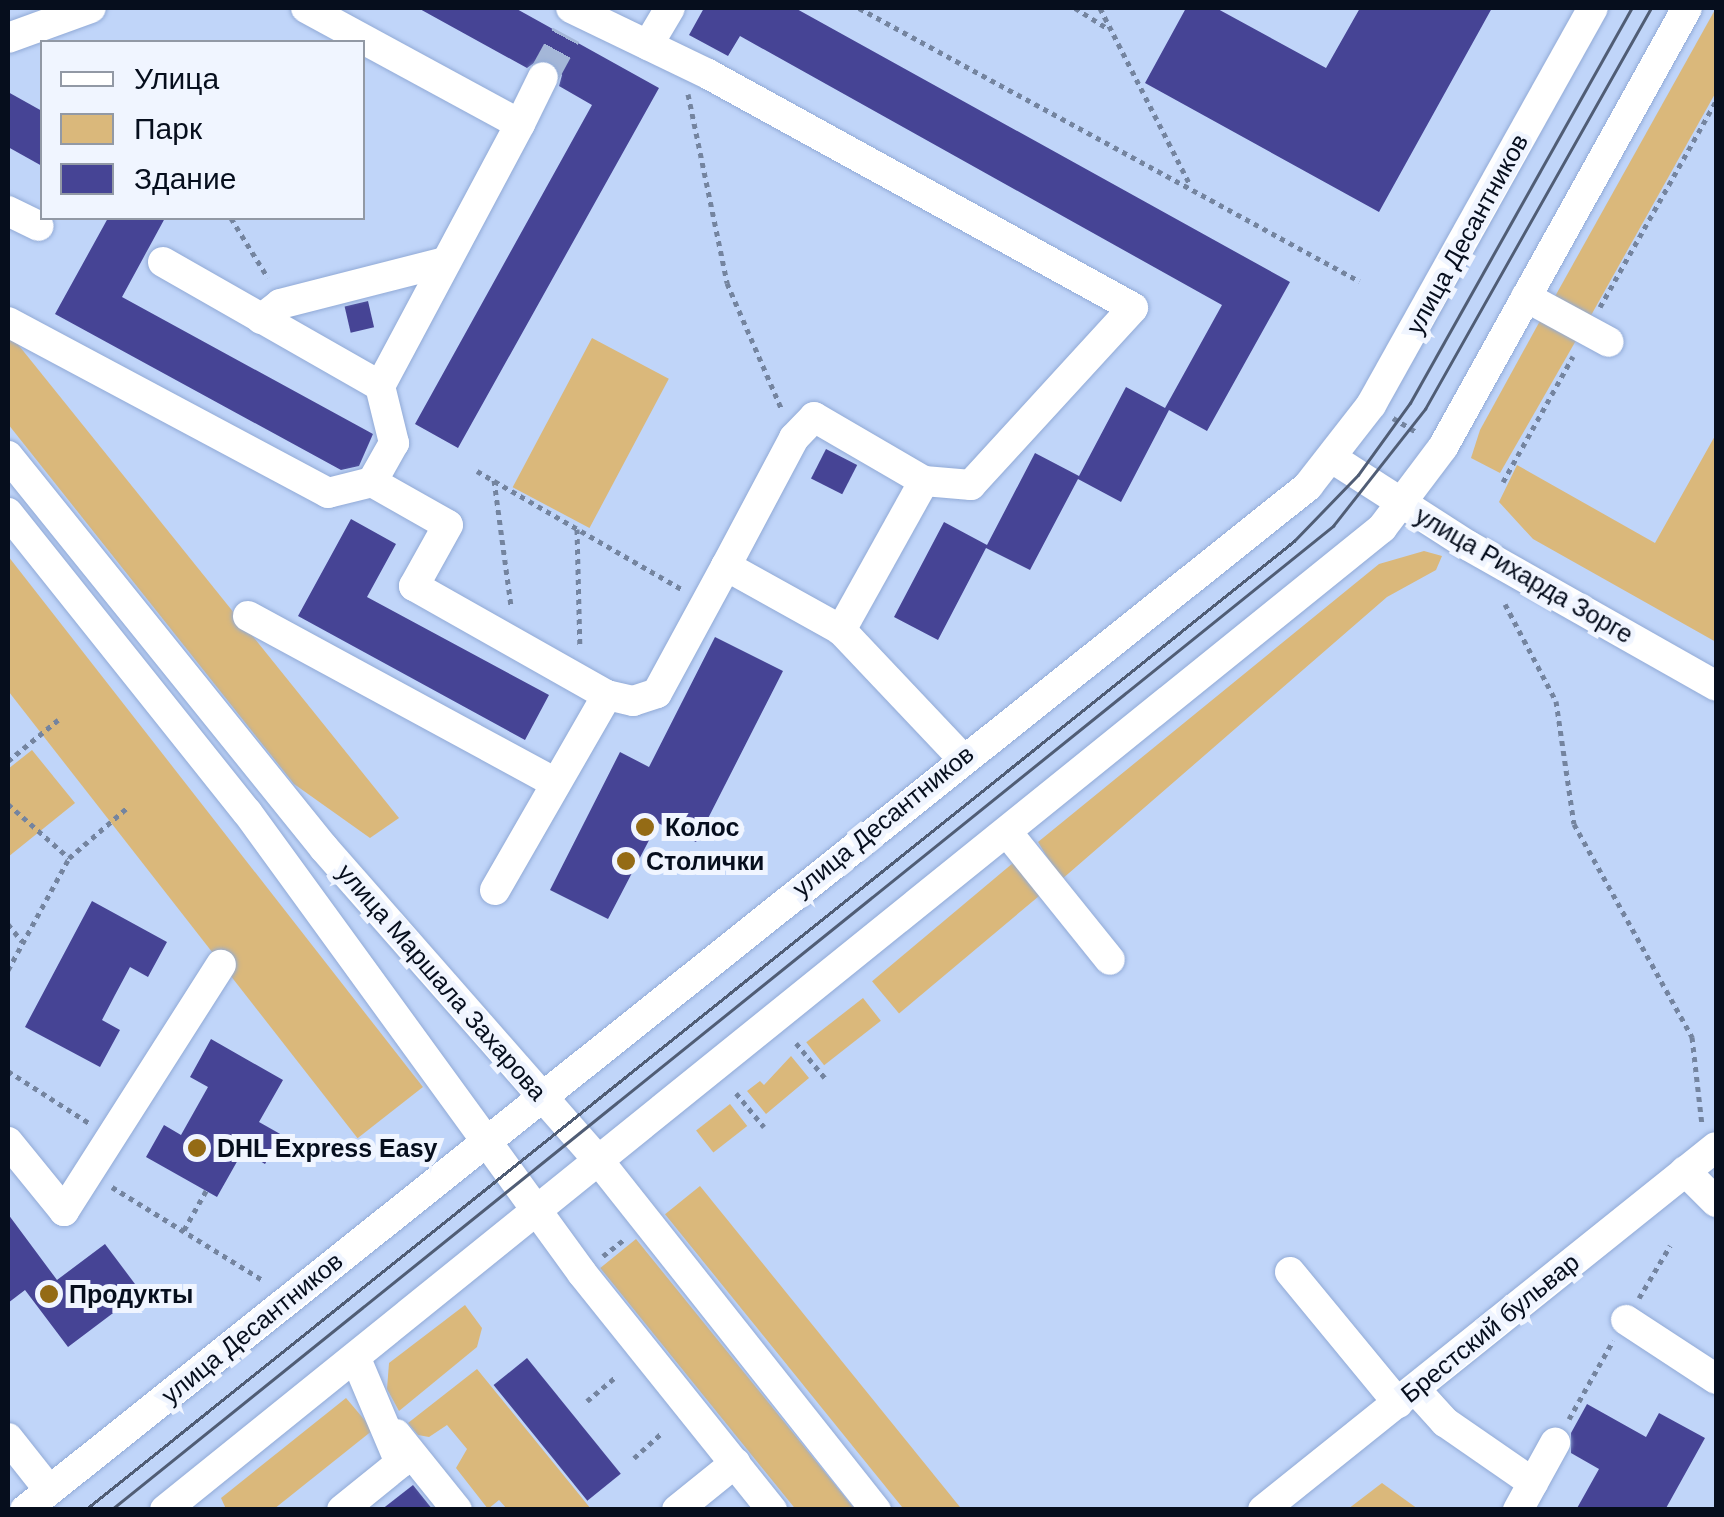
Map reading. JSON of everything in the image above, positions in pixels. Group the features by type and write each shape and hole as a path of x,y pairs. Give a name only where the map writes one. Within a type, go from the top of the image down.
{"street":[{"path":"8,38 90,8"},
{"path":"306,8 520,124"},
{"path":"648,45 670,8"},
{"name":"улица Десантников","path":"25,1510 1335,460 1594,8"},
{"path":"180,1506 538,1210 1278,618 1404,505 1526,297 1687,8"},
{"path":"8,322 328,493 372,482 448,525 414,586 607,696 633,701 656,693 794,438 814,416 924,481 971,485 1133,308 648,45 575,16"},
{"path":"372,482 394,444 380,386 543,77"},
{"path":"8,211 39,226"},
{"path":"163,262 270,312 380,386"},
{"path":"270,312 441,264"},
{"path":"1526,297 1594,334"},
{"name":"улица Маршала Захарова","path":"9,460 324,848 599,1161 876,1510"},
{"name":"улица Рихарда Зорге","path":"1335,460 1404,505 1716,686"},
{"path":"842,630 924,481"},
{"name":"улица Маршала Захарова","path":"8,513 248,812 538,1210 772,1510"},
{"path":"726,566 842,630 962,758"},
{"path":"248,616 556,783"},
{"path":"494,890 607,696"},
{"path":"1007,832 1110,960"},
{"path":"8,1142 64,1211 221,965"},
{"name":"Брестский бульвар","path":"1266,1509 1685,1171 1709,1135"},
{"path":"1685,1171 1716,1202"},
{"path":"1290,1272 1406,1396 1533,1482"},
{"path":"1626,1320 1716,1378"},
{"path":"342,1510 400,1463 389,1427 356,1358"},
{"path":"389,1427 457,1510"},
{"path":"8,1438 50,1490"},
{"path":"1518,1510 1555,1443"},
{"path":"676,1510 735,1463"}],"path":[{"path":"859,8 1359,281"},
{"path":"1075,8 1110,30"},
{"path":"1100,8 1192,187"},
{"path":"682,66 727,282 794,438"},
{"path":"1503,482 1594,334 1716,101"},
{"path":"233,220 256,250 270,312"},
{"path":"1382,412 1425,436"},
{"path":"477,471 706,602"},
{"path":"494,480 512,618"},
{"path":"577,528 580,659"},
{"path":"1506,604 1553,690 1574,824 1692,1037 1709,1135"},
{"path":"8,761 58,720"},
{"path":"8,804 69,858"},
{"path":"8,970 69,858 127,808"},
{"path":"8,924 22,941"},
{"path":"796,1043 825,1078"},
{"path":"736,1093 764,1128"},
{"path":"184,1230 206,1191"},
{"path":"594,1263 628,1236"},
{"path":"230,1258 267,1282"},
{"path":"587,1401 618,1376"},
{"path":"634,1458 663,1432"}],"green space":[{"path":"1716,8 1716,92 1589,319 1553,300"},
{"path":"1541,319 1578,337 1500,473 1471,458 1480,430"},
{"path":"8,332 399,818 370,838 294,784 8,424"},
{"path":"592,338 669,379 589,528 513,487"},
{"path":"1716,434 1716,642 1533,539 1499,502 1517,465 1655,543"},
{"path":"1424,551 1442,556 1436,570 1387,597 1061,880 1038,842 1379,564"},
{"path":"8,556 423,1087 358,1138 8,691"},
{"path":"32,750 75,803 8,857 8,769"},
{"path":"1013,863 1040,895 899,1013 872,981"},
{"path":"863,998 881,1021 824,1065 806,1042"},
{"path":"791,1056 809,1078 766,1114 747,1091 760,1081 764,1085"},
{"path":"730,1104 747,1126 713,1153 696,1130"},
{"path":"700,1186 961,1509 904,1510 665,1214"},
{"path":"636,1239 854,1509 796,1510 600,1268"},
{"path":"465,1305 482,1328 477,1347 399,1411 387,1389 389,1363"},
{"path":"477,1369 591,1509 507,1509 499,1500 488,1509 456,1468 467,1449 447,1425 429,1437 418,1435 408,1423"},
{"path":"346,1398 373,1430 274,1509 226,1509 221,1498"},
{"path":"1382,1483 1418,1509 1348,1509"}],"building":[{"path":"418,8 515,8 659,88 458,448 415,424 592,105 559,86 562,75 552,61 541,58 527,68"},
{"path":"704,8 795,8 1290,282 1207,431 1169,410 1121,502 1078,479 1030,570 986,548 938,640 894,617 944,522 987,545 1035,453 1079,476 1126,387 1165,408 1222,305 740,36 728,56 689,35"},
{"path":"1186,8 1216,8 1326,68 1360,8 1492,8 1379,212 1145,83"},
{"path":"8,92 40,110 40,165 8,147"},
{"path":"107,220 164,220 122,297 373,434 359,466 341,470 55,314"},
{"path":"368,301 374,327 351,333 345,306"},
{"path":"826,449 857,465 842,494 811,478"},
{"path":"351,519 396,544 367,597 549,695 525,740 298,616"},
{"path":"715,637 783,671 696,842 658,823 608,919 550,890 620,752 649,767"},
{"path":"92,901 167,942 148,977 130,967 102,1020 120,1030 100,1067 25,1027"},
{"path":"211,1039 283,1080 259,1122 282,1135 265,1164 243,1151 217,1197 146,1157 164,1125 181,1135 208,1087 190,1077"},
{"path":"8,1214 57,1280 105,1244 141,1292 68,1347 25,1290 8,1303"},
{"path":"527,1358 621,1474 587,1501 494,1385"},
{"path":"1587,1404 1646,1437 1659,1413 1705,1438 1665,1510 1576,1510 1599,1469 1571,1453 1571,1433"},
{"path":"413,1485 433,1510 381,1510"}],"tunnel":[{"path":"543,77 566,35"}],"tram line":[{"path":"85,1510 1294,541 1358,475 1410,403 1632,8"},
{"path":"111,1510 1333,526 1425,409 1651,8"}],"place":[{"name":"Колос","path":"645,827"},
{"name":"Столички","path":"626,861"},
{"name":"DHL Express Easy","path":"197,1148"},
{"name":"Продукты","path":"49,1294"}]}
